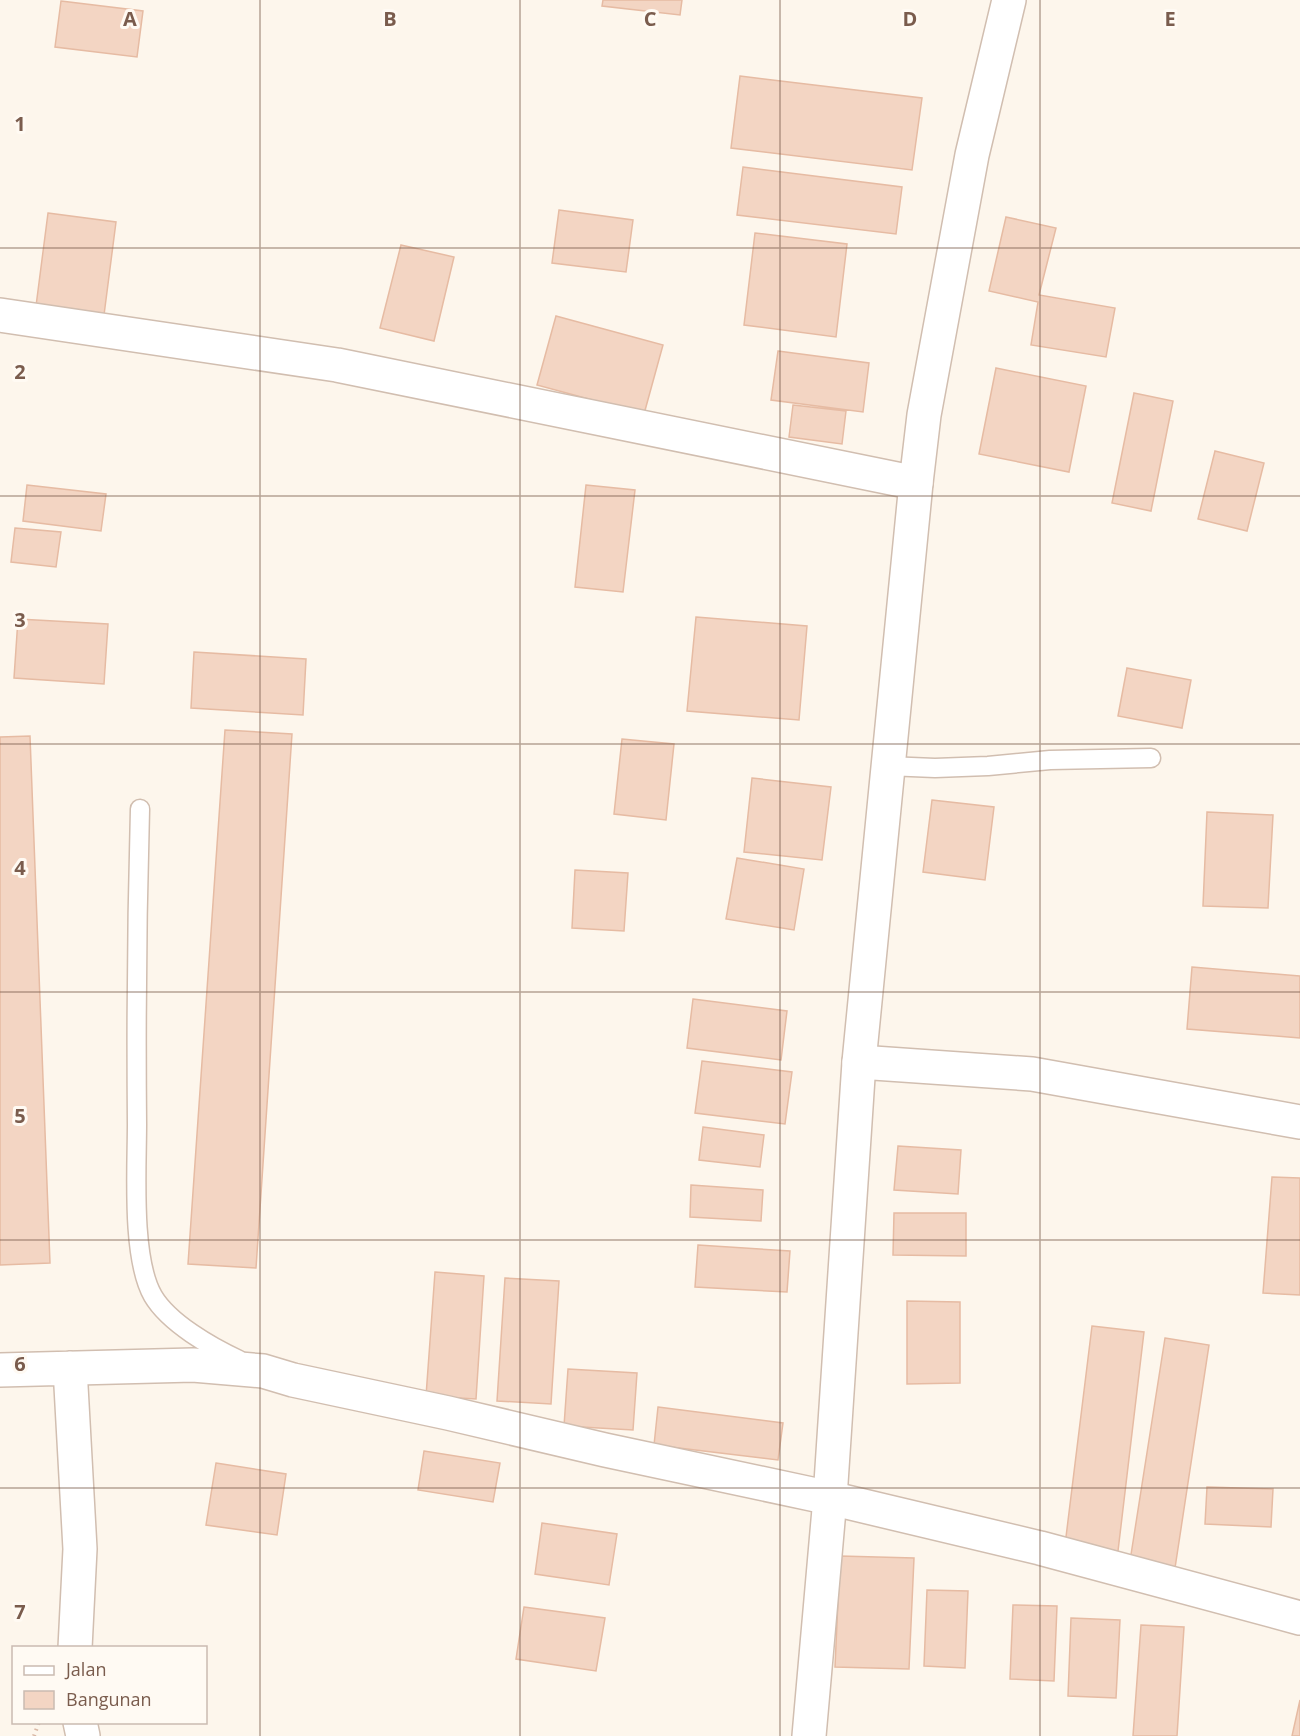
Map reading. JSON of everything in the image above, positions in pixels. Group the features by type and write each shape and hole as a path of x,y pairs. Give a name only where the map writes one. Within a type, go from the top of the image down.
{"street":[{"path":"809,1736 830,1498 859,1062 916,483 924,415 972,155 1009,0"},
{"path":"0,315 337,365 916,483"},
{"path":"859,1062 1032,1074 1300,1122"},
{"path":"0,1370 193,1365 264,1371 293,1380 830,1498 1040,1548 1300,1618"},
{"path":"70,1368 81,1549 75,1646"}],"lane":[{"path":"887,766 935,768 1050,760 1151,758"},
{"path":"140,809 136,1198 142,1267 152,1296 189,1332 220,1352 264,1371"}],"building":[{"path":"603,0 682,0 680,15 602,6"},
{"path":"61,1 143,11 137,57 55,47"},
{"path":"740,76 922,98 912,170 731,148"},
{"path":"743,167 902,187 896,234 737,215"},
{"path":"559,210 633,220 626,272 552,263"},
{"path":"48,213 116,222 104,315 36,306"},
{"path":"1006,217 1056,228 1039,295 1115,308 1106,357 1031,345 1038,302 989,291"},
{"path":"755,233 847,244 836,337 744,325"},
{"path":"401,245 454,257 434,341 380,328"},
{"path":"556,316 663,345 644,414 537,385"},
{"path":"778,351 869,363 863,412 771,400"},
{"path":"996,368 1086,386 1069,472 979,454"},
{"path":"1134,393 1173,401 1151,511 1112,503"},
{"path":"793,405 846,411 842,444 789,437"},
{"path":"1215,451 1264,463 1247,531 1198,519"},
{"path":"27,485 106,494 101,531 23,521"},
{"path":"586,485 635,490 623,592 575,587"},
{"path":"15,528 61,532 56,567 11,562"},
{"path":"696,617 807,626 799,720 687,711"},
{"path":"18,619 108,624 104,684 14,678"},
{"path":"194,652 306,659 303,715 191,708"},
{"path":"1127,668 1191,680 1182,728 1118,716"},
{"path":"225,730 292,734 256,1268 188,1264"},
{"path":"30,736 50,1263 0,1265 0,737"},
{"path":"622,739 674,744 666,820 614,814"},
{"path":"752,778 831,787 822,860 744,852"},
{"path":"932,800 994,807 985,880 923,872"},
{"path":"1207,812 1273,815 1268,908 1203,906"},
{"path":"737,858 804,869 794,930 726,919"},
{"path":"575,870 628,873 624,931 572,928"},
{"path":"1192,967 1300,976 1300,1038 1187,1029"},
{"path":"693,999 787,1011 781,1060 687,1048"},
{"path":"702,1061 792,1072 785,1124 695,1113"},
{"path":"703,1127 764,1135 760,1167 699,1160"},
{"path":"898,1146 961,1150 958,1194 894,1190"},
{"path":"1272,1177 1300,1178 1300,1295 1263,1293"},
{"path":"691,1185 763,1190 761,1221 690,1217"},
{"path":"894,1213 966,1213 966,1256 893,1255"},
{"path":"698,1245 790,1251 787,1292 695,1287"},
{"path":"435,1272 484,1276 476,1399 426,1396"},
{"path":"505,1278 559,1281 551,1404 497,1401"},
{"path":"907,1301 960,1302 960,1383 907,1384"},
{"path":"1092,1326 1144,1332 1118,1551 1065,1545"},
{"path":"1165,1338 1209,1345 1175,1568 1130,1561"},
{"path":"568,1369 637,1373 633,1430 564,1426"},
{"path":"658,1407 783,1423 778,1460 654,1445"},
{"path":"424,1451 500,1463 493,1502 418,1490"},
{"path":"216,1463 286,1474 277,1535 206,1525"},
{"path":"1207,1487 1273,1489 1271,1527 1205,1524"},
{"path":"542,1523 617,1534 609,1585 535,1574"},
{"path":"840,1556 914,1558 909,1669 835,1667"},
{"path":"927,1590 968,1591 965,1668 924,1666"},
{"path":"1013,1605 1057,1606 1054,1681 1010,1679"},
{"path":"524,1607 605,1618 596,1671 516,1659"},
{"path":"1071,1618 1120,1620 1116,1698 1068,1696"},
{"path":"1141,1625 1184,1627 1177,1736 1133,1736"},
{"path":"1300,1700 1300,1736 1292,1736"}]}
